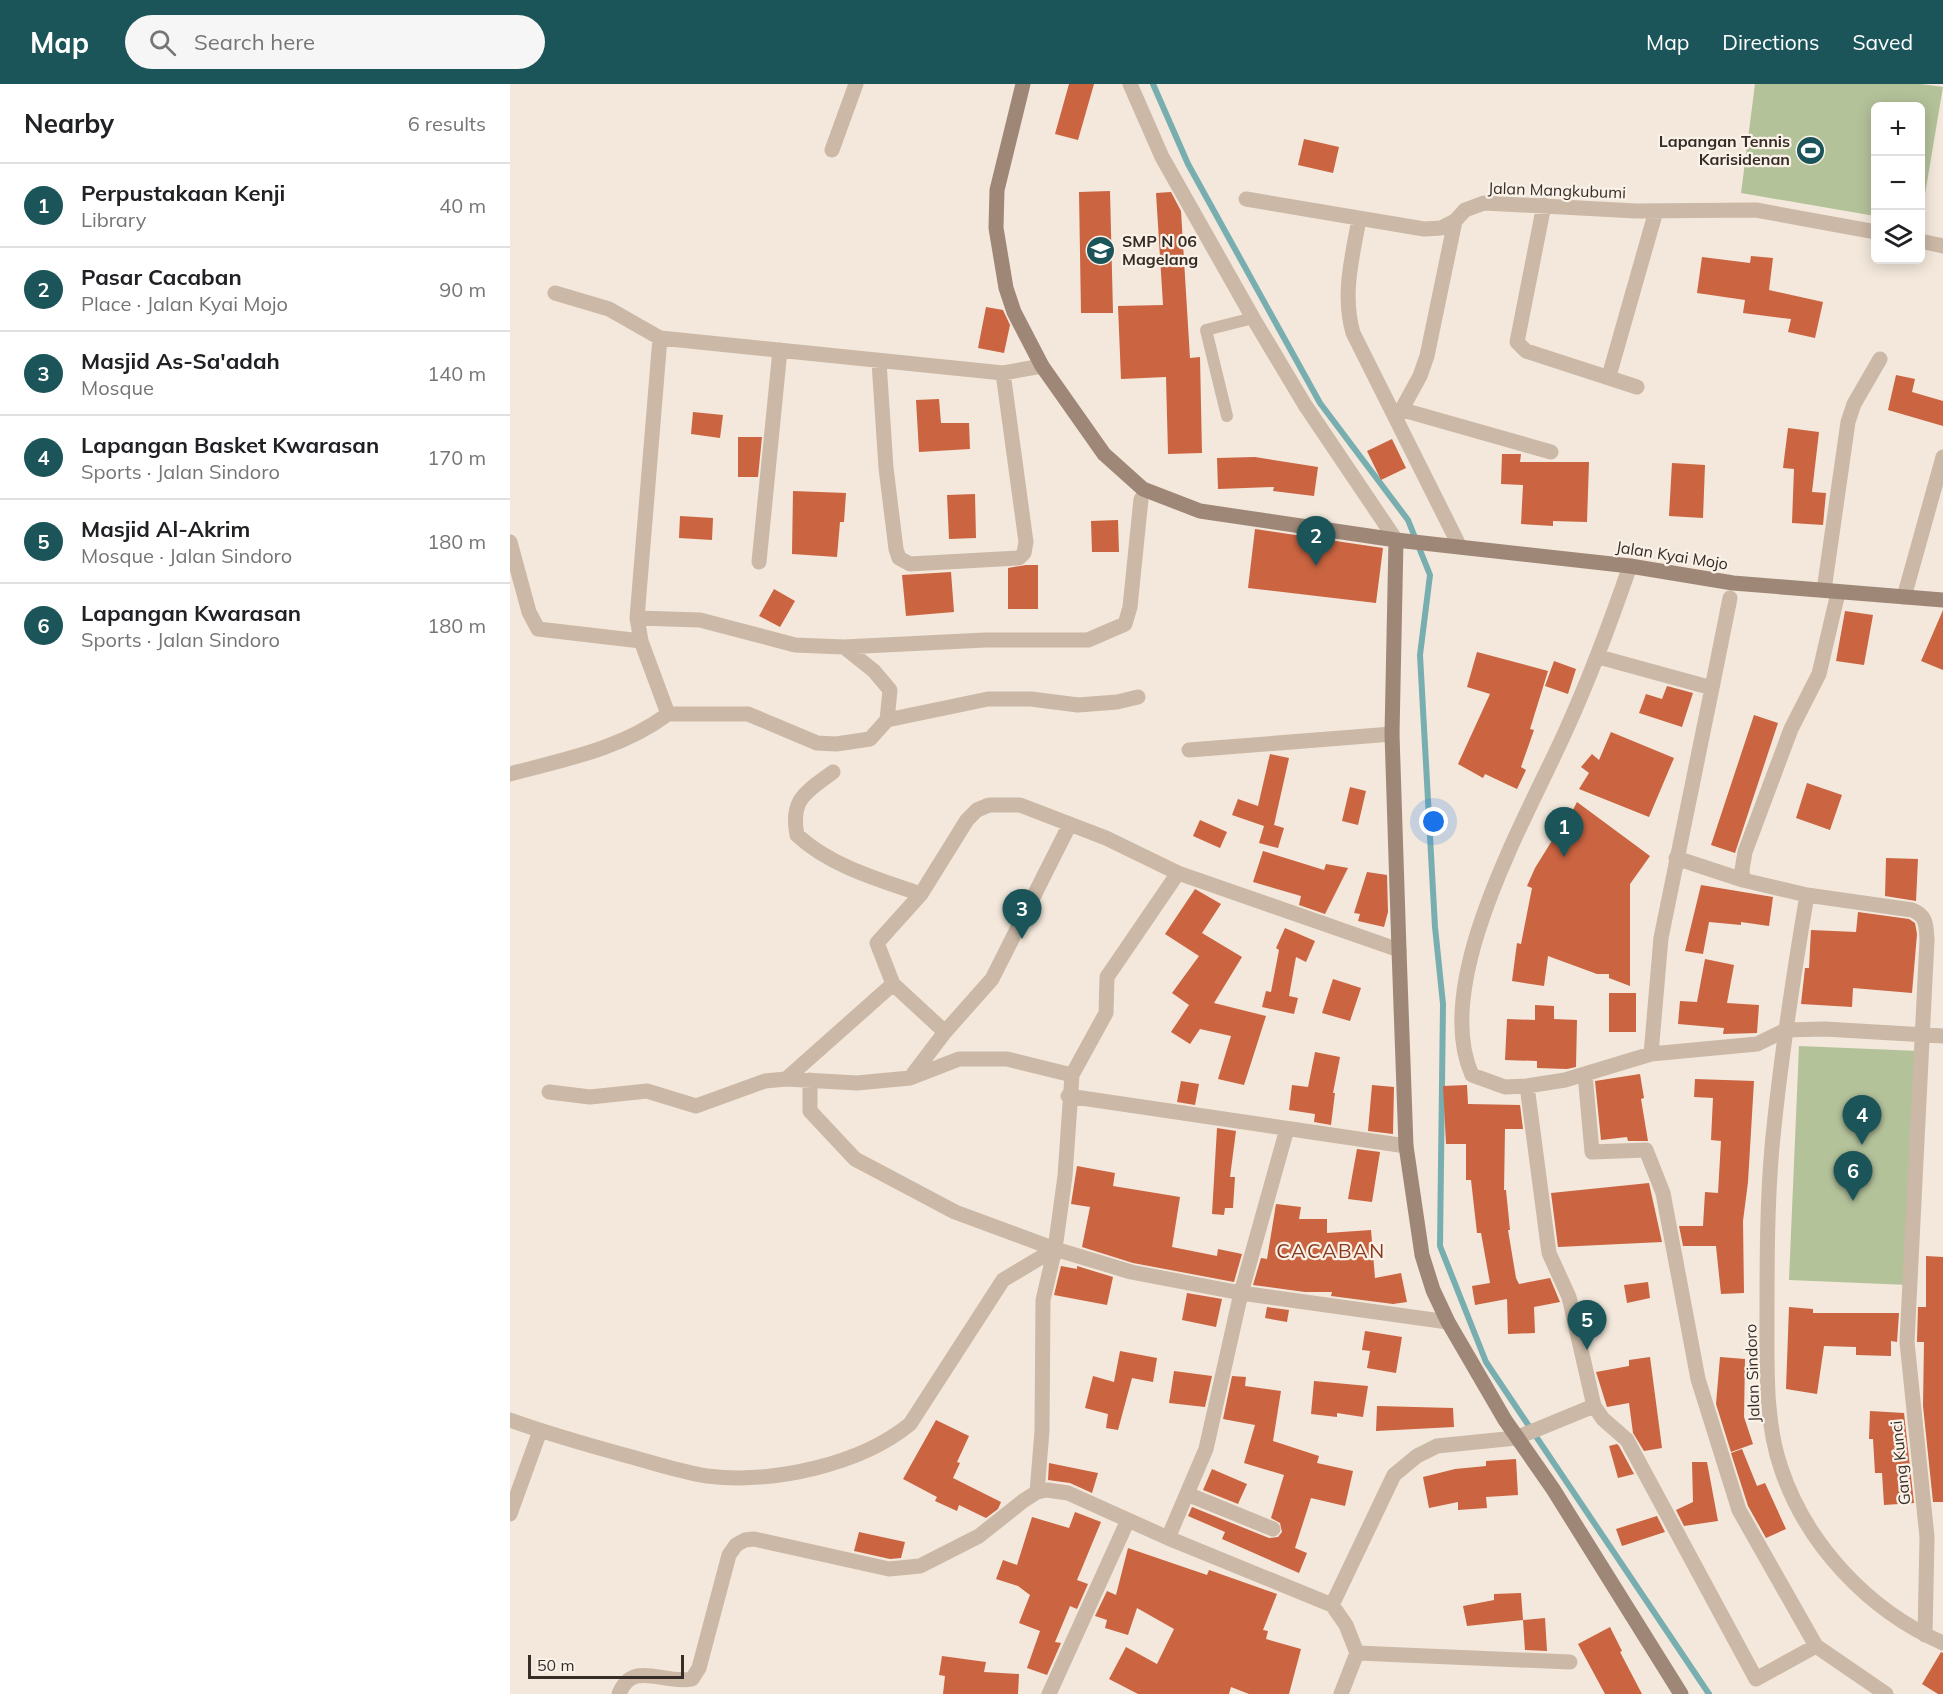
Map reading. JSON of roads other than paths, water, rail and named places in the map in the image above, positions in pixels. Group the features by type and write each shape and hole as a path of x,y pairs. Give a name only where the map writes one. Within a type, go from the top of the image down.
{"street":[{"path":"832,150 856,84"},
{"name":"Jalan Kyai Mojo","path":"1023,84 998,190 996,228 1006,288 1014,312 1042,366 1104,454 1143,489 1200,511 1400,541 1630,566 1733,583 1943,600"},
{"path":"1130,84 1162,157 1253,318 1305,405 1400,541 1392,734 1406,1146 1422,1255 1433,1290 1448,1322 1526,1433 1553,1489 1681,1694"},
{"name":"Jalan Mangkubumi","path":"1246,199 1424,229 1441,228 1455,221 1465,210 1484,203 1656,211 1756,210 1871,231"},
{"path":"1544,205 1517,342 1526,351 1609,376 1637,387"},
{"path":"1609,376 1656,211"},
{"path":"1359,219 1347,289 1347,311 1353,333 1400,414 1460,547"},
{"path":"1400,414 1427,356 1455,221"},
{"path":"1925,242 1943,246"},
{"path":"555,293 609,309 660,338 1003,373 1042,366"},
{"path":"660,338 637,618 641,641 668,714"},
{"path":"759,562 780,350"},
{"path":"1743,880 1745,852 1791,729 1819,674 1831,592 1848,422 1854,404 1880,359"},
{"path":"879,362 886,468 897,554 903,561 910,564 1019,558 1024,553 1026,542 1003,373"},
{"path":"1400,414 1551,452"},
{"path":"1904,597 1943,457"},
{"path":"637,618 700,620 795,645 844,647 985,640 1088,640 1110,633 1125,624 1130,607 1141,499"},
{"path":"510,542 529,612 538,629 641,641"},
{"path":"1630,566 1599,657 1513,842 1479,928 1464,994 1461,1037 1464,1058 1472,1075 1505,1087 1527,1086 1585,1074 1652,1054 1757,1044 1785,1030 1825,1029 1943,1036"},
{"path":"1652,1054 1661,938 1730,598"},
{"path":"510,774 603,750 638,734 668,714 748,714 801,738 836,744 870,739 886,720 891,695 886,683 844,647"},
{"path":"1599,657 1712,688"},
{"path":"886,720 988,699 1031,699 1078,705 1117,702 1138,697"},
{"path":"1189,750 1392,734"},
{"path":"833,772 803,795 796,807 797,835 808,845 870,876 921,894"},
{"path":"945,1032 893,984 876,943 921,894 967,820 977,810 990,805 1020,805 1070,824 1178,873 1399,950"},
{"path":"910,1078 945,1032 992,979 1070,824"},
{"path":"1676,858 1743,880 1807,895"},
{"path":"1037,1492 1042,1431 1043,1300 1055,1249 1065,1176 1068,1096 1072,1075 1106,1013 1107,977 1178,873"},
{"name":"Jalan Sindoro","path":"1807,895 1785,1030 1772,1148 1767,1292 1772,1430 1780,1467 1797,1508 1848,1576 1904,1624 1943,1643"},
{"name":"Gang Kunci","path":"1807,895 1912,910 1922,914 1927,940 1907,1342 1927,1537 1925,1635"},
{"path":"786,1079 893,984"},
{"path":"549,1092 590,1097 647,1090 696,1106 765,1081 786,1079 857,1083 910,1078 959,1059 1007,1059 1072,1075"},
{"path":"1585,1074 1592,1152 1646,1150 1662,1193 1698,1379 1739,1510 1816,1646 1886,1694"},
{"path":"810,1080 810,1111 855,1159 955,1212 1055,1249 1131,1272 1241,1293 1448,1322"},
{"path":"1527,1086 1549,1252 1569,1297 1594,1406 1603,1419 1627,1440 1756,1679 1816,1646"},
{"path":"1068,1096 1406,1146"},
{"path":"1168,1538 1213,1425 1241,1293 1287,1129"},
{"path":"510,1420 540,1431 708,1476 744,1477 780,1473 864,1454 894,1437 910,1424 1003,1280 1055,1249"},
{"path":"1332,1605 1394,1475 1417,1456 1437,1446 1526,1433 1594,1406"},
{"path":"510,1514 540,1431"},
{"path":"619,1694 629,1677 636,1674 679,1681 692,1679 699,1668 729,1555 736,1545 745,1540 754,1539 803,1548 889,1569 920,1566 979,1536 1037,1492 1056,1490 1068,1493 1168,1538 1332,1605 1346,1625 1357,1653 1341,1694"},
{"path":"1187,1494 1274,1529"},
{"path":"1049,1694 1128,1520"},
{"path":"1357,1653 1570,1662"}],"lane":[{"path":"1227,416 1206,330 1253,318"}],"waterway":[{"path":"1153,84 1188,164 1320,403 1408,520 1430,575 1420,655 1435,927 1443,1004 1440,1246 1486,1362 1709,1694"}],"place":[{"name":"Lapangan Tennis Karisidenan","path":"1811,150"},
{"name":"SMP N 06 Magelang","path":"1101,250"},
{"name":"Pasar Cacaban","path":"1316,566"},
{"name":"Perpustakaan Kenji","path":"1564,857"},
{"name":"Masjid As-Sa'adah","path":"1022,939"},
{"name":"Lapangan Basket Kwarasan","path":"1862,1145"},
{"name":"Lapangan Kwarasan","path":"1853,1201"},
{"name":"Masjid Al-Akrim","path":"1587,1350"}],"district":[{"name":"CACABAN","path":"1331,1251"}]}
